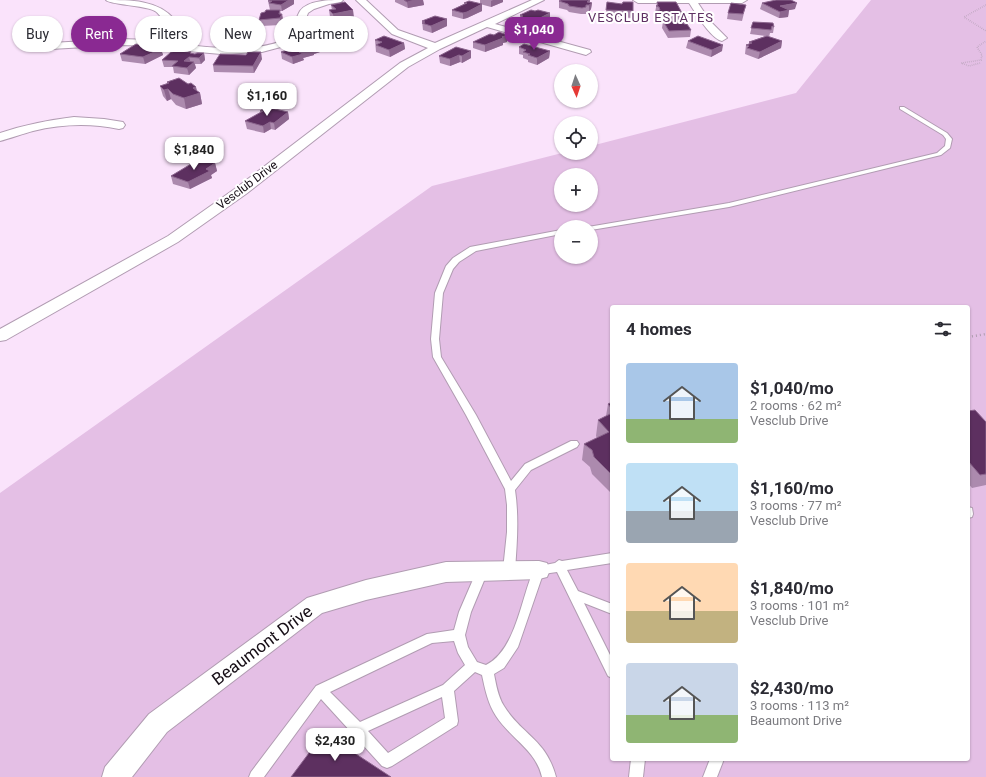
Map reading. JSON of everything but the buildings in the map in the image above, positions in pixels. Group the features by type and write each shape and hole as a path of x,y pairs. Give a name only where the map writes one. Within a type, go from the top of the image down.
{"street":[{"path":"111,0 136,2 158,9 165,16"},
{"path":"202,49 221,51 262,49 288,42 296,36 304,12 311,7 328,1 338,0"},
{"path":"361,0 394,32 408,38 455,48"},
{"name":"Vesclub Drive","path":"0,336 173,239 241,191 404,65 439,45 538,0"},
{"path":"638,0 742,0"},
{"path":"692,1 707,23 722,38"},
{"path":"486,24 586,52"},
{"path":"63,45 135,42"},
{"path":"0,137 52,123 92,120 119,125"},
{"name":"Beaumont Drive","path":"115,777 158,724 315,605 366,590 446,572 549,568"}],"lane":[{"path":"598,227 729,206 881,167 939,154 948,147 949,139 945,134 902,108"},
{"path":"509,570 512,532 512,504 510,489 471,415 437,357 435,339 439,293 449,268 456,260 473,249 490,244 554,233"},
{"path":"510,489 528,467 574,444"},
{"path":"549,568 610,558"},
{"path":"549,568 575,595 610,668"},
{"path":"482,571 464,612 459,636 462,649 473,666 488,671 500,664 514,643 549,568"},
{"path":"575,595 610,608"},
{"path":"256,777 320,690 431,638 459,636"},
{"path":"358,729 448,690 473,666"},
{"path":"488,671 492,692 499,710 538,753 547,766 548,777"},
{"path":"320,690 358,729 387,762 452,721 448,690"},
{"path":"636,777 638,761"},
{"path":"710,777 717,761"}],"path":[{"path":"986,5 964,17 986,31"},
{"path":"980,63 969,66 961,63 981,60 982,56 977,47 986,41"},
{"path":"970,337 986,334"}],"shaded area":[{"path":"871,0 986,0 986,777 0,777 0,493 432,186 554,155 554,160 598,160 598,144 796,93"}],"district":[{"name":"VESCLUB ESTATES","path":"651,17"}]}
